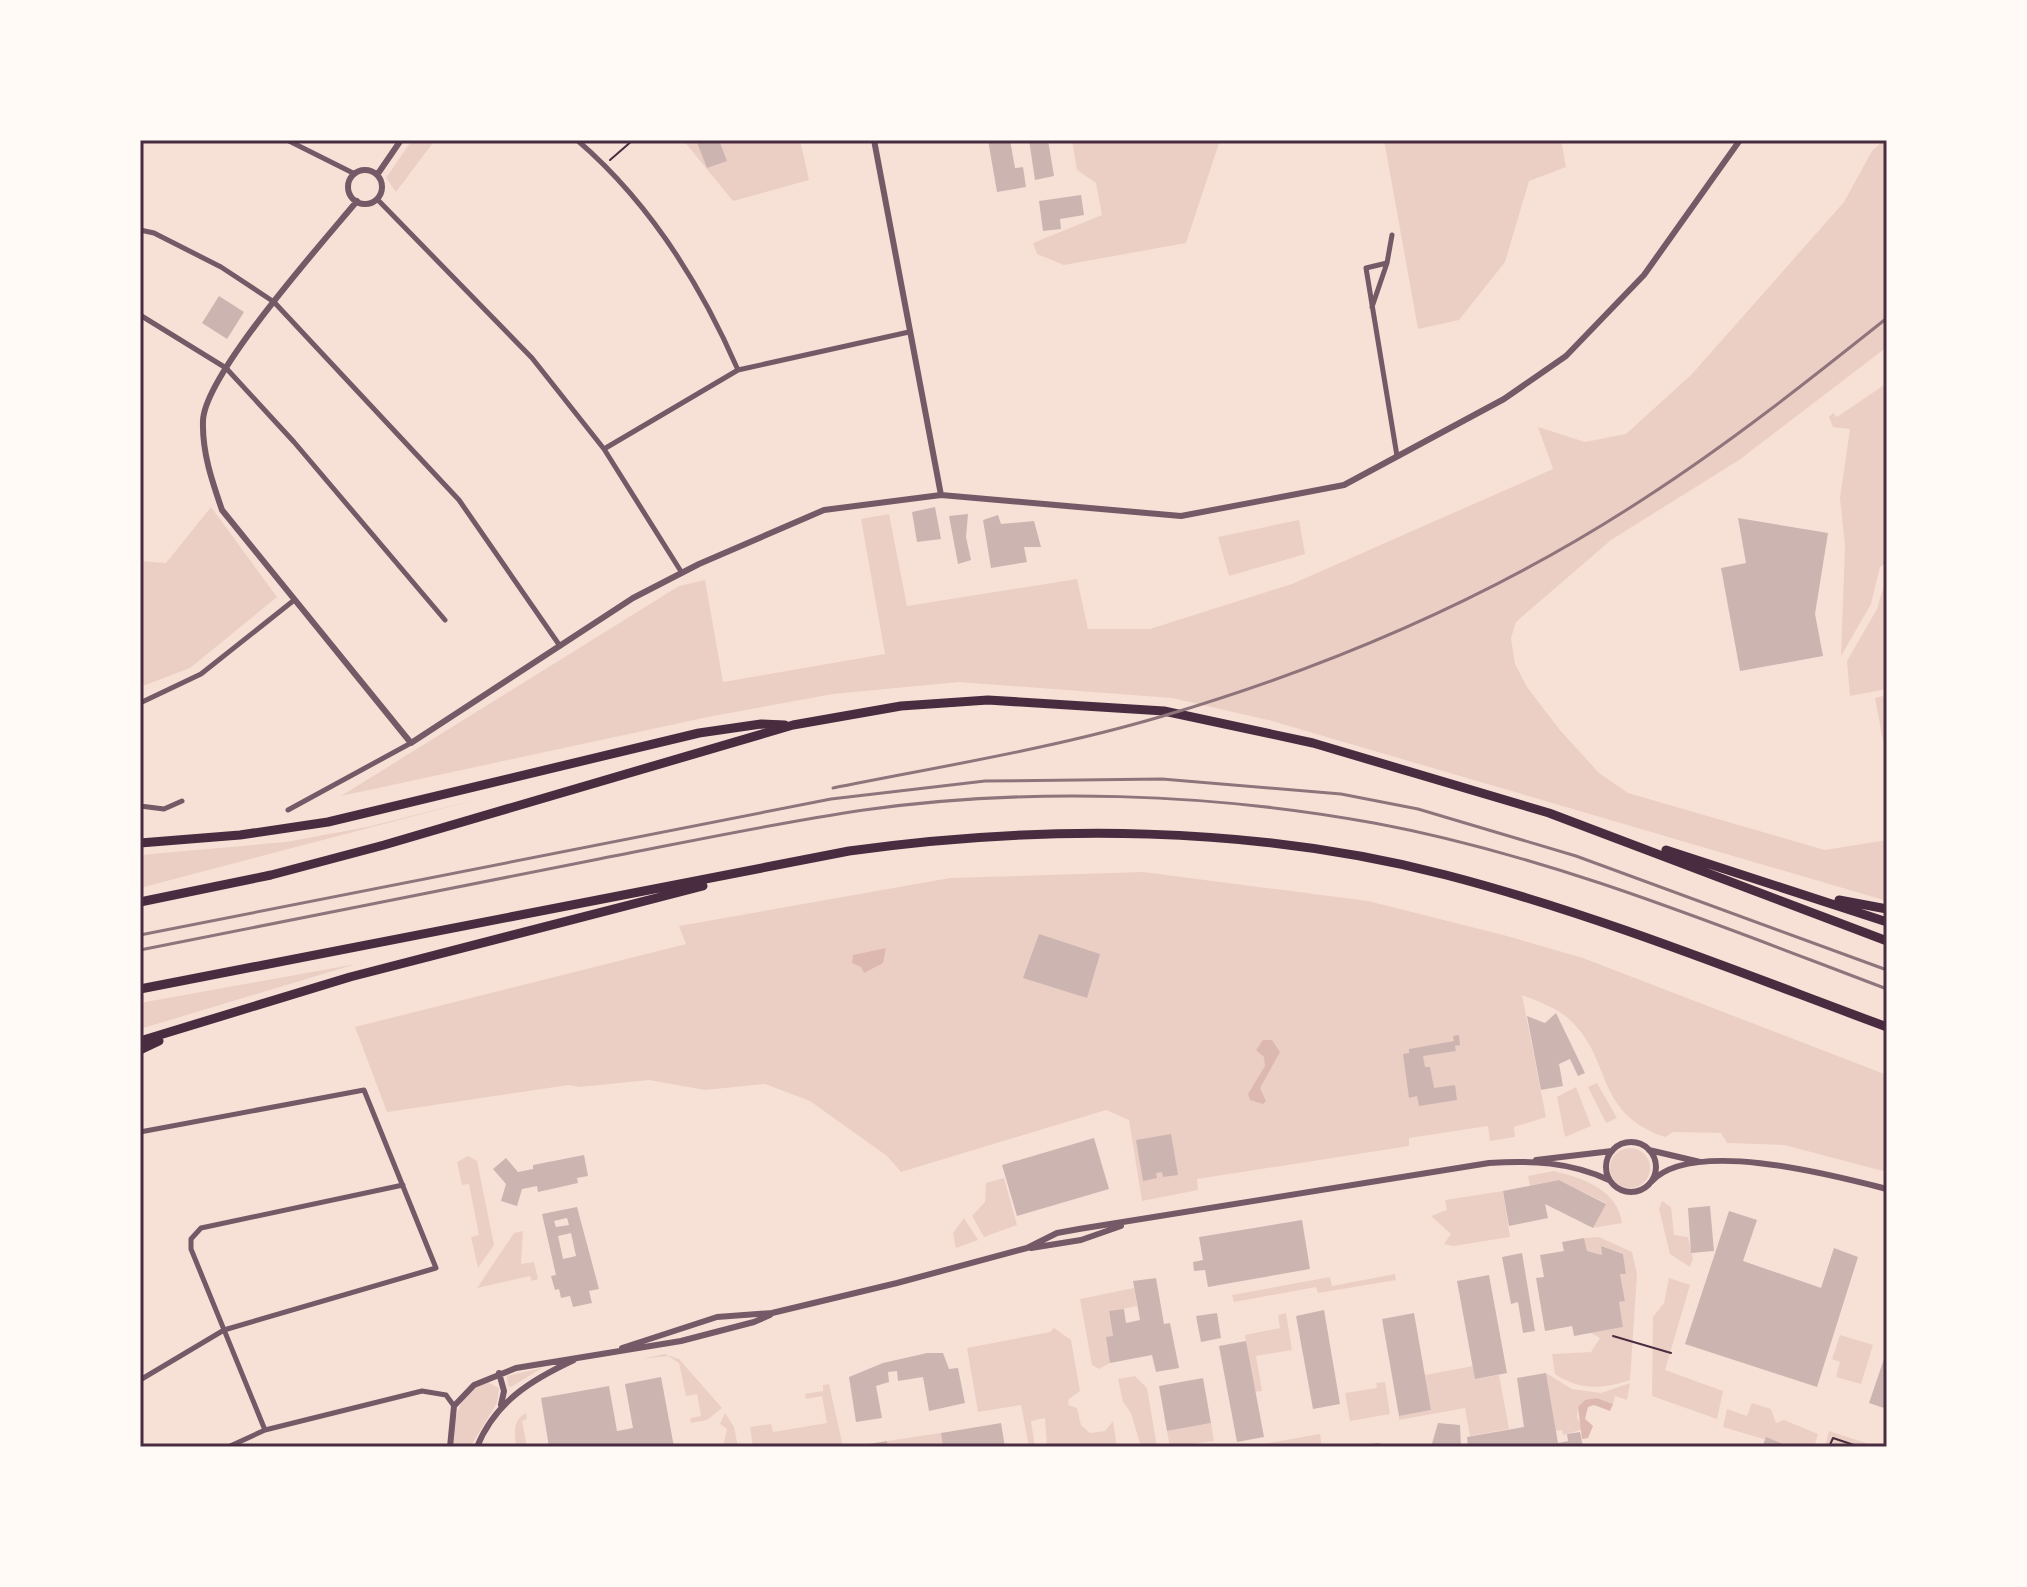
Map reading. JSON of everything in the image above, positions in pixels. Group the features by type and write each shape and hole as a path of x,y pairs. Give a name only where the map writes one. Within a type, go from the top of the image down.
{"highway":[{"path":"140,902 271,875 384,845 793,725 901,706 960,701 1039,702 1164,711 1313,743 1807,894 1887,922"},
{"path":"140,843 240,835 328,822 699,733 761,724 793,725"},
{"path":"1591,828 1887,941"},
{"path":"140,989 812,857 937,840 1070,834 1203,838 1348,855 1446,875 1531,899 1638,935 1886,1027"},
{"path":"140,1041 350,977 812,857"},
{"path":"1807,894 1887,909"},
{"path":"140,1050 204,1022"}],"street":[{"path":"287,140 355,174 363,171 377,175"},
{"path":"377,175 401,140"},
{"path":"577,140 657,225 718,324 738,370"},
{"path":"874,140 941,495"},
{"path":"288,810 411,743 633,598 824,510 941,495 1181,516 1344,485 1504,399 1566,356 1644,275 1740,140"},
{"path":"355,174 349,189 357,201 367,204 377,199 382,189 377,175"},
{"path":"377,199 532,358 604,449 682,573"},
{"path":"357,201 274,302 226,368 203,418 207,464 222,510 411,743"},
{"path":"140,230 154,233 221,267 274,302 459,500 560,646"},
{"path":"1372,307 1387,263 1392,235"},
{"path":"1387,263 1366,268 1397,456"},
{"path":"140,315 226,368 294,442 445,620"},
{"path":"604,449 738,370 909,332"},
{"path":"140,703 201,674 293,601"},
{"path":"140,806 164,809 182,801"},
{"path":"140,1132 364,1090 436,1268 224,1330 140,1380"},
{"path":"1027,1248 1057,1233 1431,1172 1612,1151 1630,1142 1649,1150 1708,1163"},
{"path":"1649,1150 1655,1162 1651,1182"},
{"path":"1612,1151 1605,1165 1609,1180 1618,1190 1631,1193 1664,1172 1708,1163 1770,1163 1887,1189"},
{"path":"1534,1161 1576,1168 1609,1180"},
{"path":"265,1430 191,1249 191,1239 201,1228 404,1185"},
{"path":"622,1348 717,1317 772,1313 1027,1248 1081,1240 1128,1223"},
{"path":"450,1447 454,1406 474,1385 499,1373 533,1364 693,1338 754,1322 772,1313"},
{"path":"500,1409 533,1380 580,1357"},
{"path":"476,1446 504,1398 499,1373"},
{"path":"228,1447 265,1430 422,1391 446,1395 454,1406"}],"path":[{"path":"603,166 633,140"},
{"path":"1613,1336 1671,1353"},
{"path":"1829,1447 1833,1438 1860,1447"}],"shaded area":[{"path":"412,140 435,140 396,192 386,178"},
{"path":"683,140 800,140 809,180 733,201"},
{"path":"1072,140 1220,140 1186,243 1064,265 1037,254 1033,243 1102,215 1096,183 1077,170"},
{"path":"1384,140 1561,140 1566,167 1529,181 1505,262 1459,320 1418,329"},
{"path":"1887,140 1887,347 1739,460 1611,540 1516,622 1511,638 1515,664 1527,687 1559,729 1599,773 1628,793 1825,850 1887,840 1887,901 1272,721 1172,698 959,682 833,694 708,717 341,796 679,586 705,580 723,682 885,654 861,519 889,514 907,606 1077,579 1088,629 1150,629 1292,584 1553,469 1538,427 1585,442 1626,434 1692,374 1844,202 1872,151"},
{"path":"1887,383 1887,562 1880,567 1871,604 1841,656 1845,546 1840,498 1850,429 1833,427 1829,417 1833,413 1837,417"},
{"path":"211,507 277,597 190,668 140,687 140,561 166,563"},
{"path":"1299,520 1305,554 1229,576 1218,537"},
{"path":"1887,575 1887,689 1850,696 1847,661 1877,609"},
{"path":"1887,695 1887,762 1875,698"},
{"path":"487,797 140,888 140,855 286,842 367,827"},
{"path":"1143,872 1368,901 1507,936 1583,958 1887,1075 1887,1172 1784,1145 1727,1143 1721,1133 1673,1132 1665,1137 1642,1127 1615,1100 1584,1036 1571,1021 1554,1009 1522,995 1546,1117 1514,1127 1515,1137 1490,1141 1488,1126 1409,1138 1409,1146 1197,1179 1198,1190 1142,1201 1129,1120 1106,1110 901,1172 887,1156 810,1101 765,1084 705,1090 649,1080 579,1087 569,1085 387,1112 355,1027 686,944 679,926 950,878"},
{"path":"886,948 883,963 864,973 861,967 852,963 853,955"},
{"path":"356,964 140,1029 140,1003"},
{"path":"1263,1040 1272,1040 1280,1052 1260,1088 1266,1101 1263,1104 1250,1100 1248,1094 1265,1066 1264,1057 1256,1050"},
{"path":"1597,1083 1617,1118 1606,1123 1588,1087"},
{"path":"1576,1087 1591,1126 1565,1137 1557,1097"},
{"path":"1630,1148 1644,1154 1650,1168 1644,1182 1630,1188 1616,1182 1610,1168 1616,1154"},
{"path":"468,1156 477,1161 494,1245 478,1268 471,1237 479,1235 469,1184 462,1185 457,1162"},
{"path":"1554,1171 1597,1187 1614,1202 1622,1223 1593,1228 1606,1203 1559,1180 1530,1186 1528,1176"},
{"path":"1004,1178 1017,1225 984,1237 972,1216 985,1202 986,1183"},
{"path":"1503,1191 1510,1237 1453,1246 1444,1244 1451,1234 1431,1216 1447,1210 1445,1200"},
{"path":"1662,1201 1671,1207 1674,1235 1688,1237 1693,1259 1690,1267 1670,1254 1659,1209"},
{"path":"964,1218 978,1240 956,1248 953,1233"},
{"path":"523,1231 521,1264 534,1262 538,1279 532,1281 530,1276 477,1288 514,1233"},
{"path":"1599,1237 1632,1252 1637,1274 1630,1380 1592,1387 1564,1380 1555,1374 1552,1354 1591,1352 1600,1338 1591,1333 1623,1327 1619,1302 1625,1301 1620,1274 1626,1274 1623,1254 1601,1246 1602,1255 1587,1251 1584,1238"},
{"path":"1395,1274 1396,1280 1318,1293 1316,1287 1234,1302 1232,1295 1330,1277 1332,1286"},
{"path":"1669,1278 1690,1285 1665,1370 1723,1391 1717,1419 1652,1396 1653,1317 1664,1303"},
{"path":"1134,1288 1137,1306 1109,1312 1113,1336 1110,1363 1099,1369 1092,1365 1080,1299"},
{"path":"1286,1313 1292,1350 1256,1356 1262,1391 1255,1392 1245,1335 1280,1328 1278,1315"},
{"path":"1054,1328 1071,1340 1080,1391 1069,1399 1068,1405 1077,1408 1081,1425 1090,1433 1105,1431 1113,1421 1117,1447 1047,1447 1045,1418 1031,1421 1035,1447 1029,1447 1021,1405 978,1412 967,1348 1050,1332"},
{"path":"1840,1335 1873,1345 1861,1384 1836,1377 1840,1362 1832,1359"},
{"path":"664,1354 679,1359 722,1408 707,1420 691,1423 690,1418 701,1416 697,1394 686,1396 679,1363 668,1356 642,1359"},
{"path":"1473,1366 1475,1379 1499,1375 1509,1429 1470,1436 1465,1408 1399,1420 1399,1416 1431,1410 1425,1375"},
{"path":"542,1368 511,1387 508,1386 507,1376"},
{"path":"1546,1373 1572,1389 1601,1393 1630,1383 1627,1400 1615,1396 1613,1404 1597,1398 1578,1407 1577,1418 1584,1429 1563,1435 1562,1430 1556,1431"},
{"path":"1135,1376 1147,1388 1157,1447 1141,1447 1131,1413 1123,1402 1118,1379"},
{"path":"485,1381 499,1388 497,1403 472,1444 453,1444 455,1424 463,1400"},
{"path":"1385,1382 1390,1414 1350,1421 1345,1393 1377,1388 1376,1383"},
{"path":"829,1384 843,1447 753,1447 750,1427 771,1424 773,1432 827,1423 822,1396 806,1399 805,1394 823,1391 823,1385"},
{"path":"1597,1398 1613,1404 1610,1411 1594,1405 1588,1407 1585,1419 1593,1426 1588,1438 1582,1439 1578,1407 1585,1400"},
{"path":"1752,1403 1771,1409 1776,1423 1784,1420 1818,1434 1814,1447 1790,1447 1723,1427 1727,1409 1747,1416"},
{"path":"526,1413 527,1419 522,1421 527,1447 516,1445 515,1436 515,1427"},
{"path":"725,1413 734,1427 738,1447 723,1447 727,1429 720,1424"},
{"path":"1211,1423 1214,1441 1170,1447 1167,1431"},
{"path":"1829,1431 1878,1447 1825,1447"},
{"path":"941,1433 943,1447 888,1447 887,1441"},
{"path":"1320,1434 1322,1447 1246,1447"}],"building":[{"path":"696,140 719,140 727,161 707,168"},
{"path":"988,140 1010,140 1015,168 1023,167 1026,187 997,192"},
{"path":"1029,140 1048,140 1054,176 1035,180"},
{"path":"1081,195 1084,215 1060,219 1061,229 1043,231 1039,201"},
{"path":"219,296 244,312 227,339 202,323"},
{"path":"935,507 941,539 917,542 912,512"},
{"path":"968,514 966,537 971,560 958,564 949,516"},
{"path":"998,515 1001,524 1034,521 1041,547 1024,547 1027,562 991,568 983,520"},
{"path":"1738,518 1828,533 1815,614 1823,656 1740,671 1721,568 1746,563"},
{"path":"1039,934 1100,954 1087,998 1023,978"},
{"path":"1556,1013 1585,1073 1578,1076 1570,1059 1559,1064 1563,1086 1541,1090 1527,1016 1545,1023"},
{"path":"1459,1035 1460,1045 1455,1046 1456,1051 1423,1056 1425,1067 1430,1067 1434,1088 1455,1085 1457,1100 1419,1106 1417,1096 1409,1098 1403,1054 1409,1053 1409,1049 1454,1041 1453,1036"},
{"path":"1171,1134 1178,1175 1163,1177 1162,1172 1156,1173 1157,1178 1143,1181 1136,1140"},
{"path":"1094,1138 1109,1189 1017,1216 1002,1165"},
{"path":"584,1155 588,1176 577,1178 578,1183 538,1192 537,1186 522,1189 517,1206 501,1201 506,1184 493,1169 506,1158 518,1172 533,1169 533,1165"},
{"path":"1559,1180 1606,1204 1593,1228 1545,1204 1548,1218 1509,1226 1503,1191"},
{"path":"1710,1206 1714,1251 1691,1253 1688,1208"},
{"path":"577,1207 599,1289 589,1291 592,1303 573,1307 570,1296 561,1298 559,1289 555,1290 551,1276 556,1275 542,1214","holes":["567,1218 569,1225 556,1227 554,1221","571,1233 576,1256 563,1259 558,1236"]},
{"path":"1729,1211 1757,1220 1743,1261 1821,1288 1834,1248 1858,1257 1817,1387 1685,1344"},
{"path":"1302,1220 1310,1269 1208,1287 1205,1270 1194,1271 1193,1262 1203,1260 1199,1237"},
{"path":"1584,1238 1587,1251 1602,1255 1601,1246 1623,1254 1626,1274 1620,1274 1625,1301 1619,1302 1623,1327 1574,1336 1572,1326 1545,1331 1536,1278 1544,1277 1540,1255 1564,1251 1562,1242"},
{"path":"1522,1253 1535,1331 1523,1333 1518,1302 1511,1304 1502,1257"},
{"path":"1489,1275 1507,1373 1475,1379 1457,1281"},
{"path":"1156,1278 1164,1324 1170,1323 1179,1368 1156,1372 1152,1355 1110,1363 1106,1337 1113,1336 1109,1311 1124,1309 1126,1323 1140,1320 1133,1281"},
{"path":"1324,1310 1340,1404 1313,1409 1296,1316"},
{"path":"1217,1313 1221,1338 1201,1342 1196,1316"},
{"path":"1414,1313 1431,1410 1399,1416 1382,1319"},
{"path":"1246,1341 1264,1437 1237,1442 1219,1346"},
{"path":"1887,1350 1887,1409 1869,1403"},
{"path":"927,1353 943,1353 949,1369 958,1368 965,1403 929,1411 923,1377 898,1381 897,1371 888,1372 889,1382 876,1386 882,1418 856,1422 849,1377 883,1363"},
{"path":"1546,1373 1558,1443 1568,1441 1567,1434 1580,1432 1583,1447 1468,1447 1467,1437 1524,1427 1517,1378"},
{"path":"661,1377 674,1447 549,1447 541,1398 609,1386 617,1431 633,1428 625,1384"},
{"path":"1203,1378 1211,1423 1167,1431 1159,1386"},
{"path":"1001,1423 1005,1447 943,1447 941,1433"},
{"path":"1438,1423 1460,1425 1461,1447 1431,1447"},
{"path":"1766,1437 1790,1447 1762,1447"},
{"path":"887,1441 888,1447 863,1447 863,1445"},
{"path":"1378,1443 1392,1447 1363,1447 1363,1445"}],"railway":[{"path":"833,788 1040,747 1163,716 1289,674 1412,625 1531,566 1645,498 1738,433 1887,318"},
{"path":"140,935 831,799 985,781 1162,779 1341,794 1418,809 1576,856 1887,970"},
{"path":"140,950 831,815 990,798 1119,797 1249,805 1374,823 1440,837 1570,873 1698,917 1887,989"}]}
